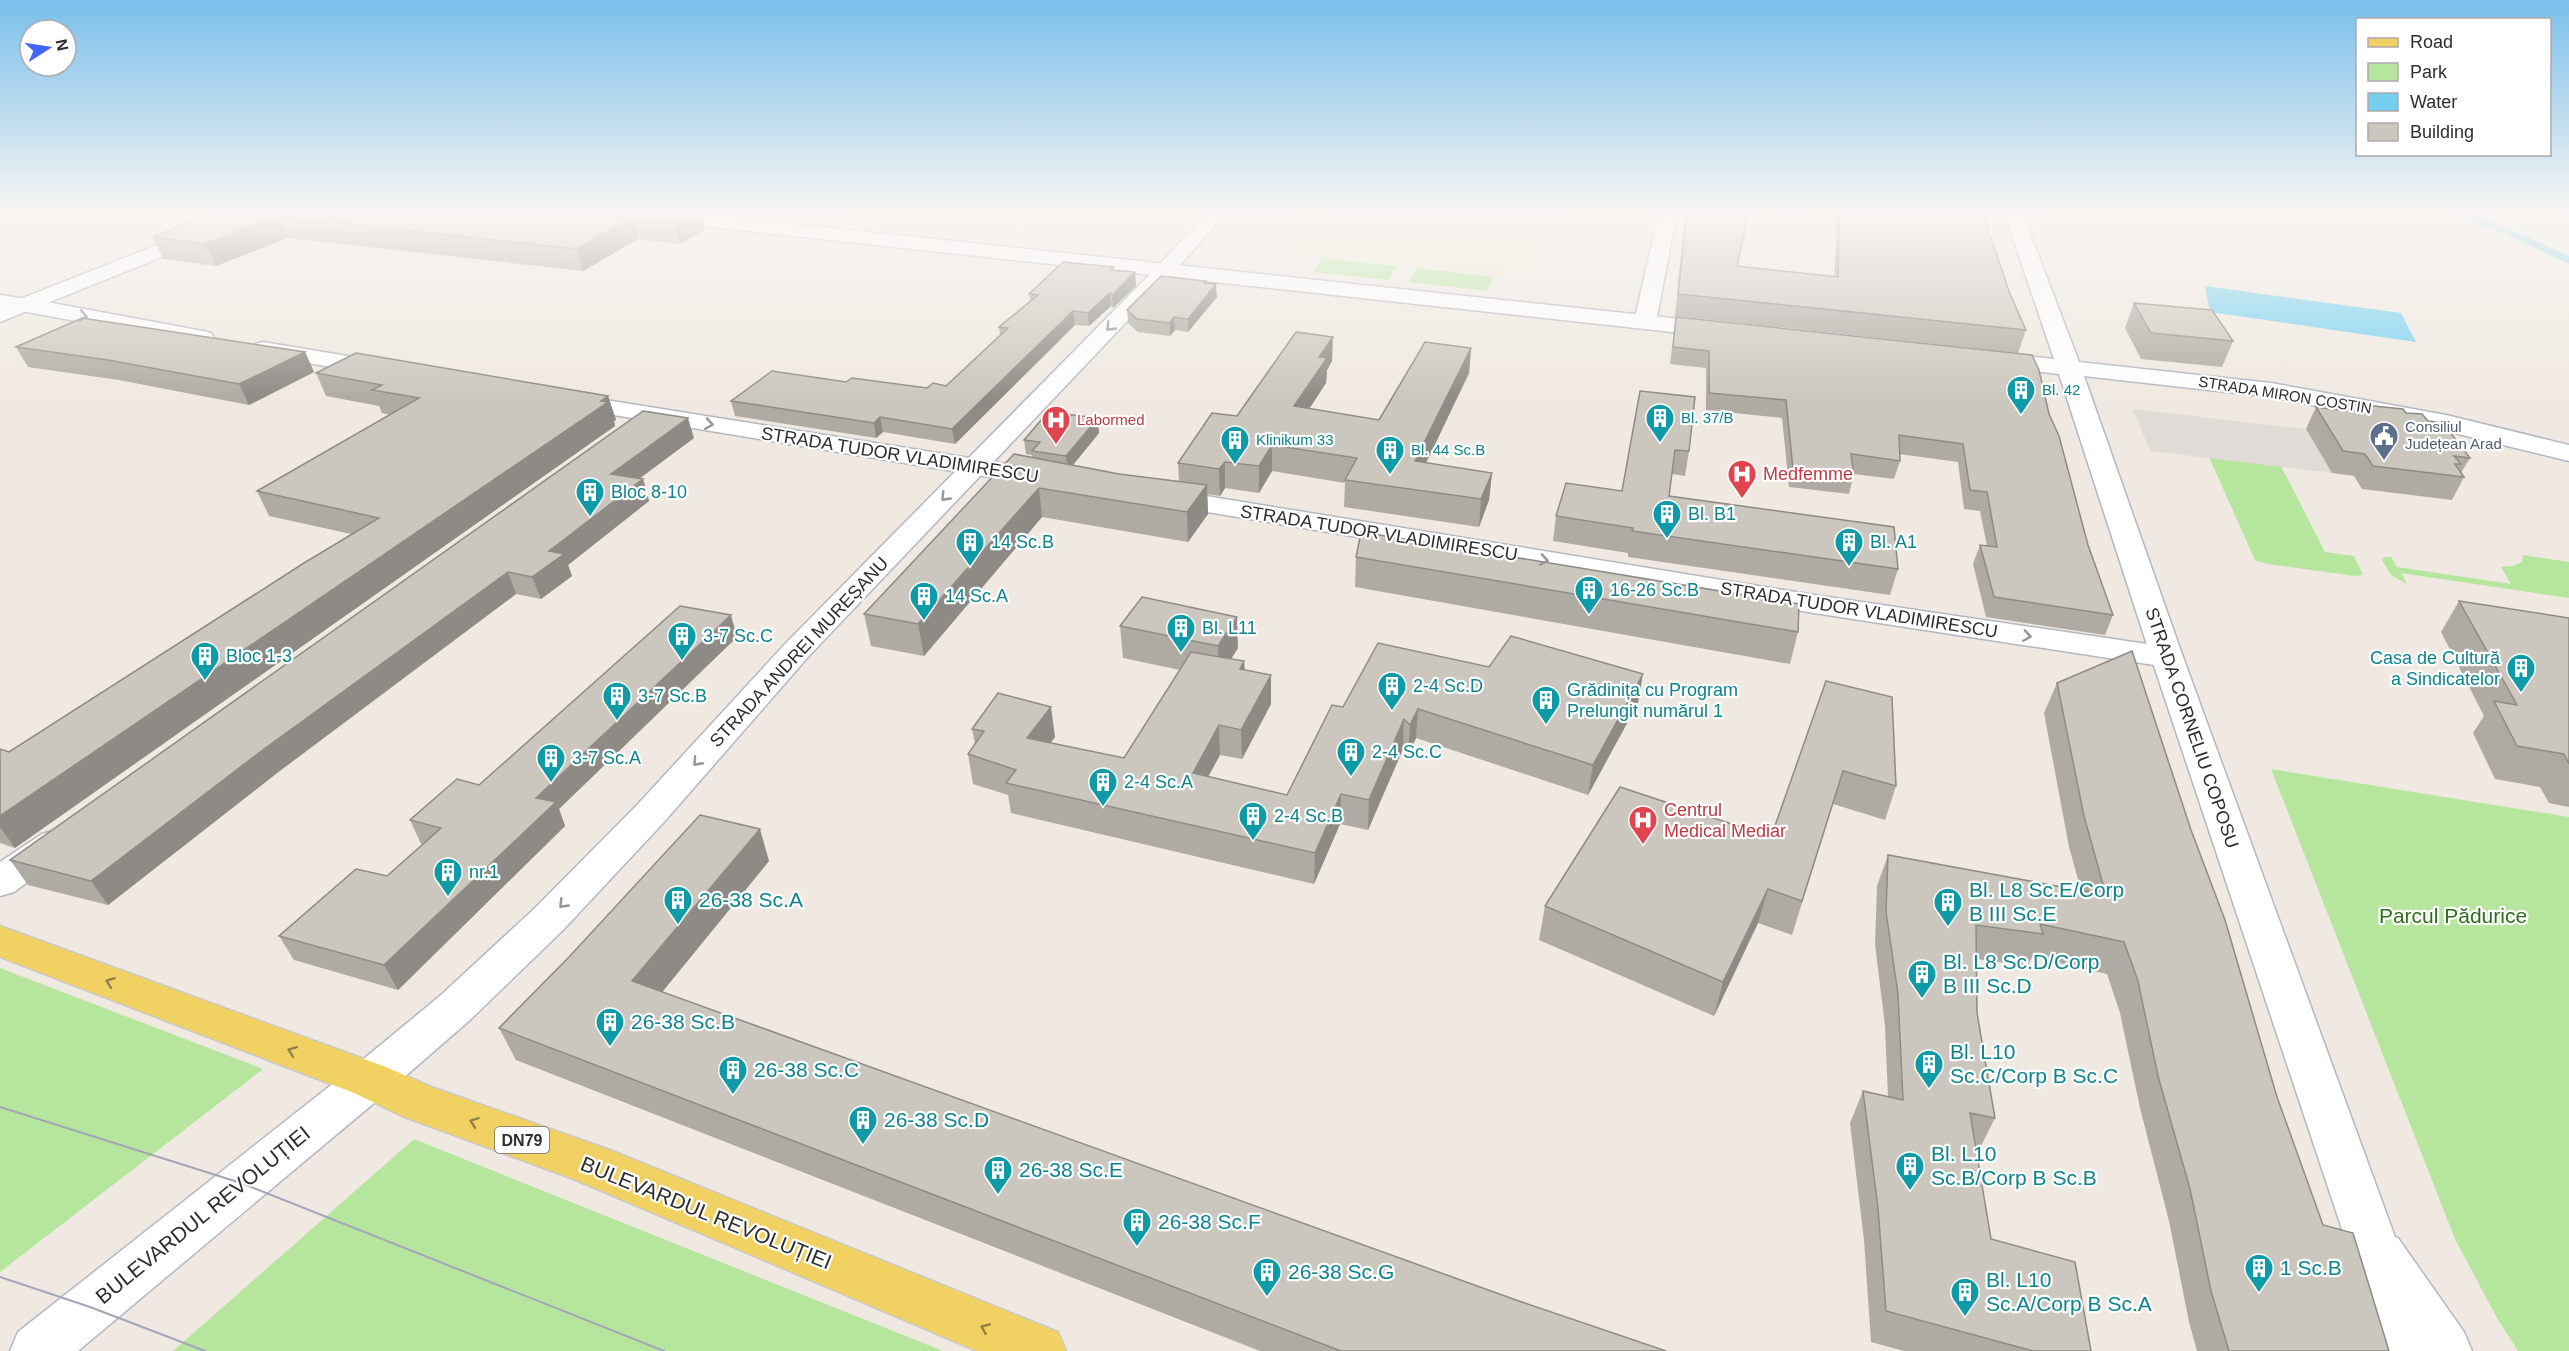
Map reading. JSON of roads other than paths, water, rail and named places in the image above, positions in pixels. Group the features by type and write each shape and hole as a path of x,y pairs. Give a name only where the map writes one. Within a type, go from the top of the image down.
{"main road":[{"name":"BULEVARDUL REVOLUȚIEI","path":"0,941 370,1080 418,1102 593,1165 1040,1351"}],"street":[{"path":"0,315 13,303 88,275"},
{"name":"STRADA ANDREI MUREȘANU","path":"370,1080 456,1006 549,919 651,813 797,650 1160,275"},
{"path":"1212,275 1738,332"},
{"path":"1645,322 1655,275"},
{"name":"STRADA CORNELIU COPOSU","path":"2036,275 2372,1244 2393,1351"},
{"path":"13,303 404,373"},
{"name":"STRADA MIRON COSTIN","path":"1970,356 2232,385 2351,404 2446,423 2569,453"},
{"name":"STRADA TUDOR VLADIMIRESCU","path":"545,397 1069,482"},
{"path":"613,442 651,415"},
{"name":"STRADA TUDOR VLADIMIRESCU","path":"1140,494 1814,604 2167,657"},
{"path":"0,882 76,827"},
{"name":"BULEVARDUL REVOLUȚIEI","path":"37,1351 370,1080"},
{"name":"STRADA CORNELIU COPOSU","path":"2372,1244 2445,1351"}],"water":[{"path":"2205,286 2401,313 2416,342 2210,312"}],"tram line":[{"path":"0,1107 241,1183 664,1351"},
{"path":"0,1277 90,1307 205,1351"}],"place":[{"name":"Bl. 42","path":"2021,416"},
{"name":"Bl. 37/B","path":"1660,444"},
{"name":"Labormed","path":"1056,446"},
{"name":"Consiliul Județean Arad","path":"2384,462"},
{"name":"Klinikum 33","path":"1235,466"},
{"name":"Bl. 44 Sc.B","path":"1390,476"},
{"name":"Medfemme","path":"1742,500"},
{"name":"Bloc 8-10","path":"590,518"},
{"name":"Bl. B1","path":"1667,540"},
{"name":"14 Sc.B","path":"970,568"},
{"name":"Bl. A1","path":"1849,568"},
{"name":"16-26 Sc.B","path":"1589,616"},
{"name":"14 Sc.A","path":"924,622"},
{"name":"Bl. L11","path":"1181,654"},
{"name":"3-7 Sc.C","path":"682,662"},
{"name":"Bloc 1-3","path":"205,682"},
{"name":"Casa de Cultură a Sindicatelor","path":"2521,694"},
{"name":"2-4 Sc.D","path":"1392,712"},
{"name":"3-7 Sc.B","path":"617,722"},
{"name":"Grădinița cu Program Prelungit numărul 1","path":"1546,726"},
{"name":"2-4 Sc.C","path":"1351,778"},
{"name":"3-7 Sc.A","path":"551,784"},
{"name":"2-4 Sc.A","path":"1103,808"},
{"name":"2-4 Sc.B","path":"1253,842"},
{"name":"Centrul Medical Mediar","path":"1643,846"},
{"name":"nr.1","path":"448,898"},
{"name":"26-38 Sc.A","path":"678,926"},
{"name":"Bl. L8 Sc.E/Corp B III Sc.E","path":"1948,928"},
{"name":"Bl. L8 Sc.D/Corp B III Sc.D","path":"1922,1000"},
{"name":"26-38 Sc.B","path":"610,1048"},
{"name":"Bl. L10 Sc.C/Corp B Sc.C","path":"1929,1090"},
{"name":"26-38 Sc.C","path":"733,1096"},
{"name":"26-38 Sc.D","path":"863,1146"},
{"name":"Bl. L10 Sc.B/Corp B Sc.B","path":"1910,1192"},
{"name":"26-38 Sc.E","path":"998,1196"},
{"name":"26-38 Sc.F","path":"1137,1248"},
{"name":"1 Sc.B","path":"2259,1294"},
{"name":"26-38 Sc.G","path":"1267,1298"},
{"name":"Bl. L10 Sc.A/Corp B Sc.A","path":"1965,1318"}],"park label":[{"name":"Parcul Pădurice","path":"2453,916"}]}
